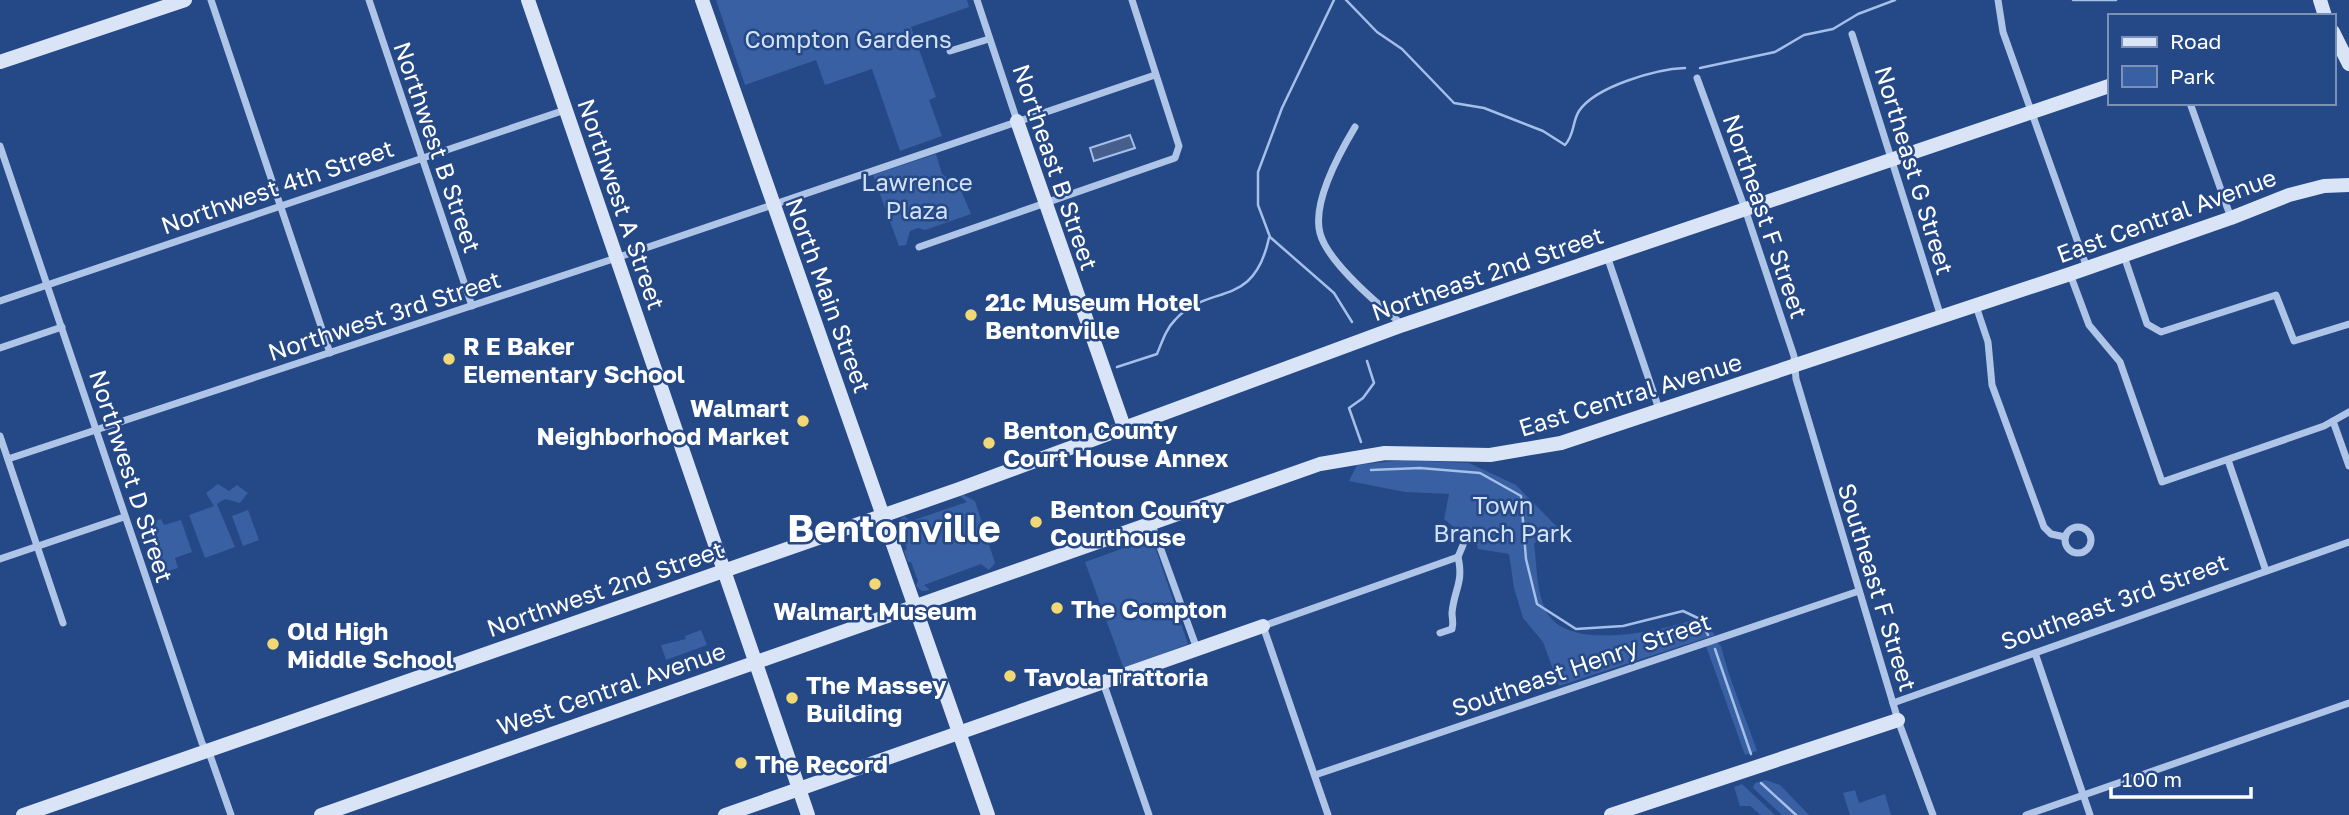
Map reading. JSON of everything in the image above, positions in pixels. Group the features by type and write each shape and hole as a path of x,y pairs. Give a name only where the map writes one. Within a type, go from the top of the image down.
{"street":[{"path":"0,62 185,0"},
{"path":"211,0 330,353"},
{"name":"Northwest B Street","path":"369,0 472,306"},
{"name":"Northwest A Street","path":"528,0 808,815"},
{"name":"North Main Street","path":"702,0 988,815"},
{"name":"Northeast B Street","path":"976,0 1043,204 1124,426"},
{"path":"919,247 1175,158 1179,146 1132,0"},
{"path":"1998,0 2003,32 2087,268"},
{"name":"Northeast G Street","path":"1852,34 1941,317"},
{"path":"2335,36 2349,64"},
{"path":"950,51 989,38"},
{"name":"Northwest 3rd Street","path":"8,459 616,258 1155,75"},
{"name":"Northeast F Street","path":"1697,78 1745,209 1795,367"},
{"name":"Northeast 2nd Street","path":"884,515 1404,325 2108,86"},
{"path":"2191,105 2231,218"},
{"name":"Northwest 4th Street","path":"0,301 566,110"},
{"path":"1355,127 1333,168 1322,201 1319,232 1327,247 1369,298 1404,325"},
{"name":"Northwest D Street","path":"0,146 124,517 205,751 211,758 231,815"},
{"name":"East Central Avenue","path":"916,604 1338,459 1411,451 1490,455 1525,451 1660,412 2124,256 2306,189 2346,183"},
{"path":"1607,256 1660,412"},
{"path":"2124,256 2147,324 2156,331 2161,332 2276,295 2294,341 2349,324"},
{"path":"2070,274 2089,325 2120,362 2162,482 2333,421 2349,412"},
{"path":"1976,306 1988,342 1992,385 2044,527 2051,534 2065,537"},
{"path":"0,348 62,327"},
{"name":"Southeast F Street","path":"1795,367 1898,720 1933,815"},
{"path":"2333,421 2349,466"},
{"path":"0,436 63,622"},
{"path":"2228,460 2266,571"},
{"name":"Northwest 2nd Street","path":"23,815 884,515"},
{"path":"0,559 124,517"},
{"path":"1151,522 1197,649"},
{"name":"Southeast 3rd Street","path":"1893,703 2349,542"},
{"path":"1440,634 1452,629 1454,624 1452,614 1462,576 1458,557 1463,545"},
{"path":"725,815 1458,557"},
{"name":"Southeast Henry Street","path":"1315,775 1859,591"},
{"name":"West Central Avenue","path":"331,813 916,604"},
{"path":"1263,626 1328,815"},
{"path":"2035,653 2090,815"},
{"path":"1103,682 1149,815"},
{"path":"2026,815 2349,703"},
{"path":"1611,815 1898,720"}],"green space":[{"name":"Compton Gardens","path":"716,0 967,0 969,7 911,27 936,97 929,100 942,136 900,151 872,69 825,85 816,60 745,85"},
{"name":"Lawrence Plaza","path":"936,154 942,174 960,188 971,214 925,230 918,228 910,231 906,245 899,246 873,175"},
{"name":"Town Branch Park","path":"1403,460 1469,463 1516,485 1562,532 1534,543 1538,581 1545,610 1563,627 1580,633 1622,635 1667,627 1701,617 1715,635 1559,686 1543,642 1523,618 1514,588 1509,554 1478,549 1474,533 1457,530 1444,519 1449,494 1405,492 1349,481 1357,465"},
{"path":"218,484 229,491 237,485 248,493 240,503 225,499 217,504 235,547 205,558 189,515 214,506 206,493"},
{"path":"964,495 975,501 995,563 989,570 981,564 924,585 930,590 922,591 916,586 918,581 904,551 907,549 900,530 896,530 897,522 904,516 911,521 967,502 960,496"},
{"path":"248,510 259,540 243,546 232,516"},
{"path":"161,519 164,525 181,520 192,552 175,558 178,568 161,573 145,524"},
{"path":"1152,538 1188,644 1124,669 1085,562"},
{"path":"701,630 707,645 666,660 661,645 686,639 685,636"},
{"path":"1717,642 1721,646 1757,751 1745,755 1706,646"},
{"path":"1766,780 1780,785 1809,815 1782,815 1753,788 1755,783"},
{"path":"1742,784 1775,815 1761,815 1750,806 1740,806 1734,787"},
{"path":"1855,790 1859,803 1885,794 1891,815 1850,815 1843,793"}],"shaded area":[{"path":"1130,135 1135,148 1094,161 1090,148"}],"waterway":[{"path":"1334,0 1282,108 1258,172 1258,205 1270,237 1334,293 1352,322"},
{"path":"1346,0 1377,32 1402,49 1454,103 1484,108 1543,131 1565,145 1579,111 1599,94 1644,75 1685,68"},
{"path":"1700,68 1775,52 1804,35 1833,29 1858,14 1895,0"},
{"path":"2073,0 2116,0"},
{"path":"1117,367 1157,354 1169,327 1188,309 1241,286 1262,261 1269,238"},
{"path":"1361,442 1349,408 1363,398 1374,383 1367,361"},
{"path":"1371,470 1420,468 1480,473 1521,496 1526,559 1537,604 1576,629 1623,626 1683,611 1700,619 1708,635"},
{"path":"1715,649 1751,754"},
{"path":"1761,783 1796,815"}],"place":[{"name":"21c Museum Hotel Bentonville","path":"971,315"},
{"name":"R E Baker Elementary School","path":"449,359"},
{"name":"Walmart Neighborhood Market","path":"803,421"},
{"name":"Benton County Court House Annex","path":"989,443"},
{"name":"Benton County Courthouse","path":"1036,522"},
{"name":"Walmart Museum","path":"875,584"},
{"name":"The Compton","path":"1057,608"},
{"name":"Old High Middle School","path":"273,644"},
{"name":"Tavola Trattoria","path":"1010,676"},
{"name":"The Massey Building","path":"792,698"},
{"name":"The Record","path":"741,763"}],"district":[{"name":"Bentonville","path":"894,527"}]}
